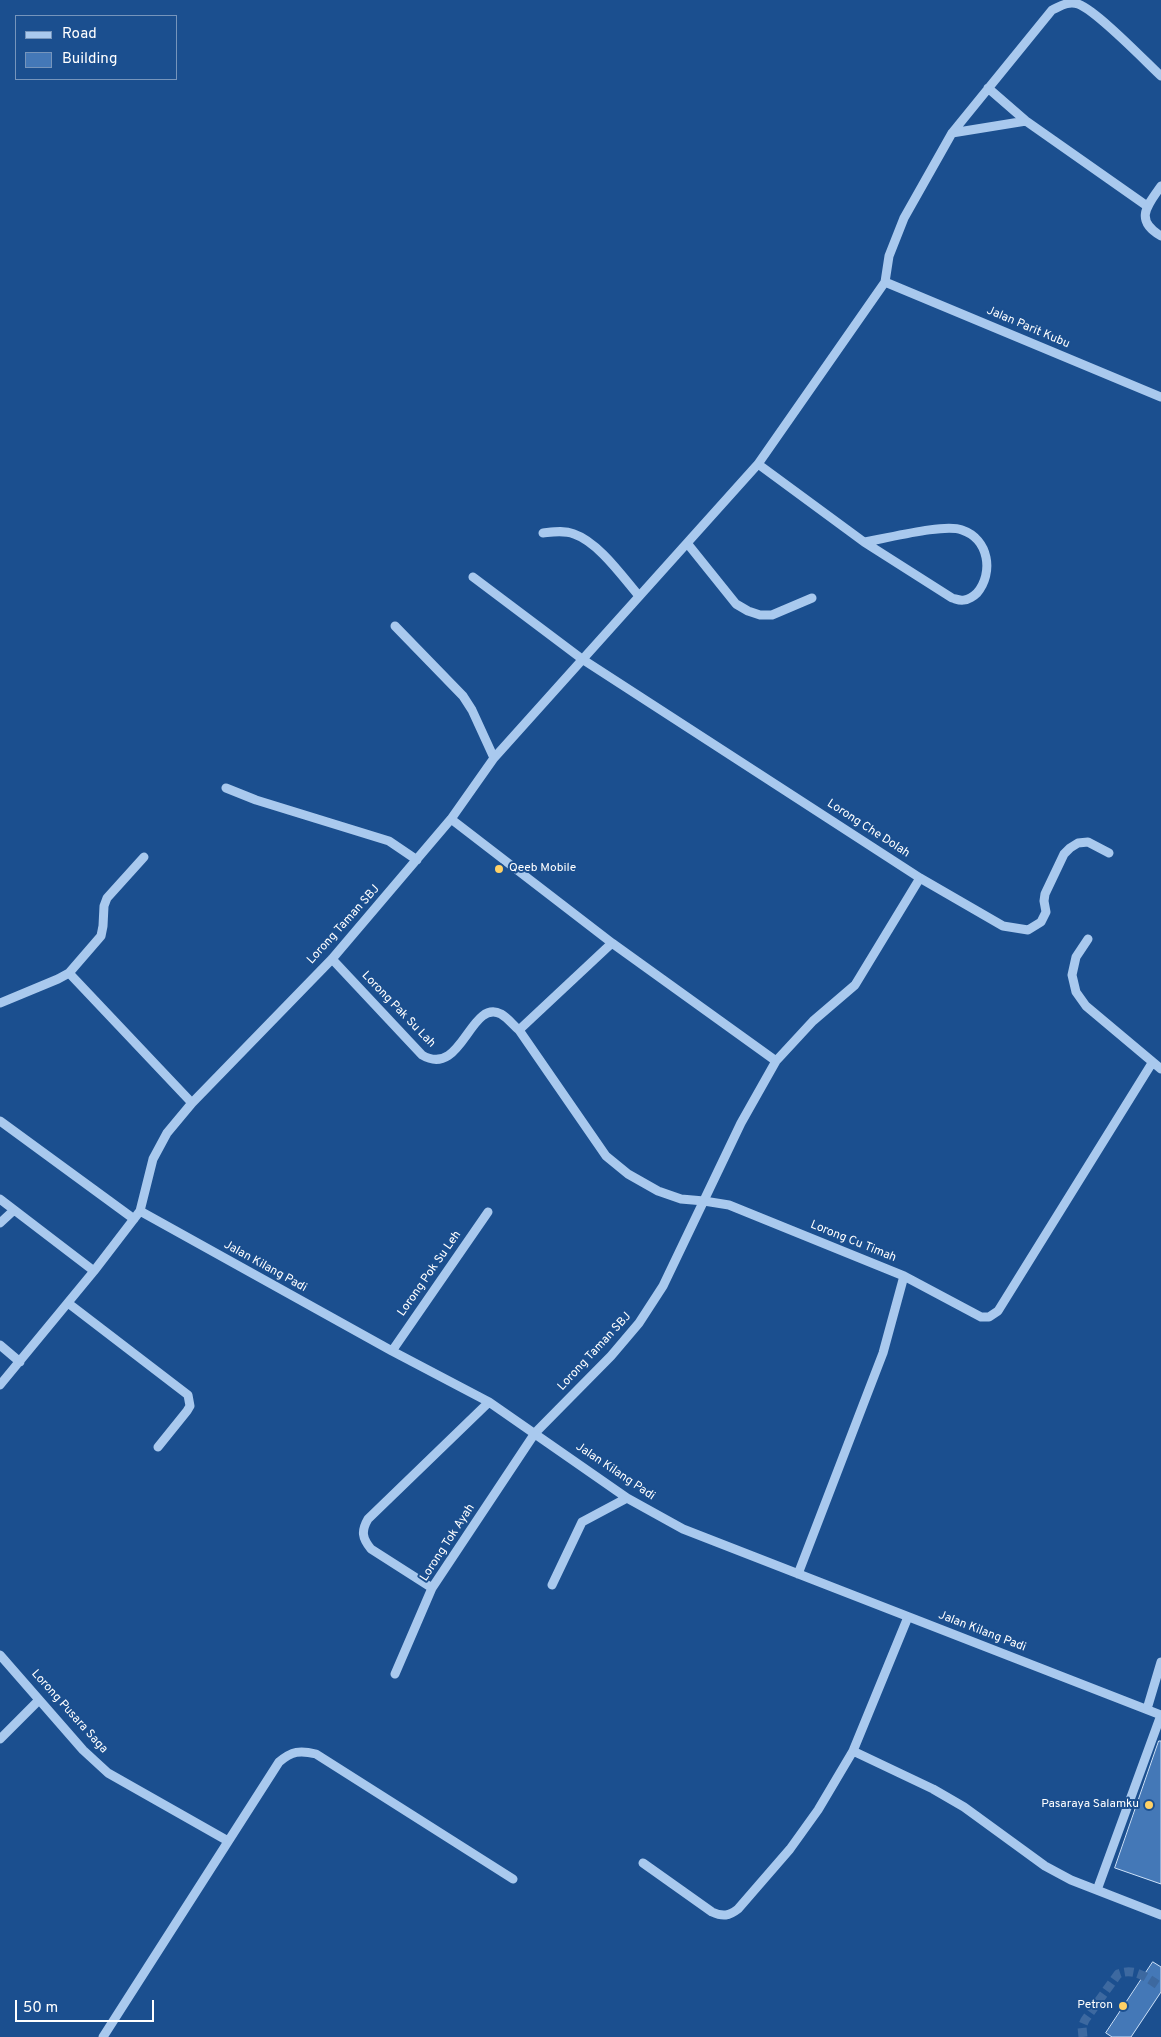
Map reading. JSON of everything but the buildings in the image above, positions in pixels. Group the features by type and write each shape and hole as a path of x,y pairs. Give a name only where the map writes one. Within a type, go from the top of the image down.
{"street":[{"path":"885,282 889,256 901,225 952,133 1052,10 1066,1 1078,4 1094,14 1161,76"},
{"path":"988,88 1026,121 1147,206"},
{"path":"952,133 1026,121"},
{"path":"1161,186 1147,206 1145,220 1149,227 1161,236"},
{"name":"Jalan Parit Kubu","path":"885,282 1161,397"},
{"name":"Lorong Taman SBJ","path":"140,1211 153,1159 167,1133 192,1103 332,959 452,818 494,758 758,464 885,282"},
{"path":"758,464 864,542 952,598 964,600 974,596 981,588 986,576 987,563 984,548 975,537 962,529 946,528 864,542"},
{"path":"543,533 561,531 574,533 589,541 639,596"},
{"path":"687,543 736,604 748,611 760,615 772,615 812,598"},
{"name":"Lorong Che Dolah","path":"473,577 582,659 920,878 1003,926 1028,930 1035,927 1045,918 1044,897 1066,851 1078,843 1088,842 1108,853"},
{"path":"395,626 463,696 472,710 494,758"},
{"path":"226,788 256,800 389,841 417,860"},
{"path":"452,818 612,943 776,1061"},
{"path":"0,1003 69,973 101,936 104,926 104,906 107,898 144,857"},
{"name":"Lorong Taman SBJ","path":"535,1432 611,1356 639,1323 663,1286 741,1123 776,1061 814,1021 854,985 920,878"},
{"path":"1088,939 1076,958 1072,975 1076,992 1086,1006 1161,1069"},
{"path":"519,1030 612,943"},
{"name":"Lorong Pak Su Lah","path":"332,959 422,1055 431,1060 441,1061 450,1056 481,1018 489,1013 501,1014 519,1030"},
{"path":"69,973 192,1103"},
{"name":"Lorong Cu Timah","path":"519,1030 606,1156 628,1174 658,1192 680,1199 729,1205 904,1276 981,1317 989,1317 998,1311 1152,1063"},
{"path":"0,1121 134,1219"},
{"path":"0,1199 94,1271"},
{"path":"0,1223 13,1210"},
{"path":"0,1385 94,1271 140,1211"},
{"name":"Jalan Kilang Padi","path":"140,1211 392,1351 489,1402 535,1432 627,1498 683,1529 1161,1715"},
{"name":"Lorong Pok Su Leh","path":"392,1351 488,1212"},
{"path":"798,1574 883,1353 904,1276"},
{"path":"68,1303 188,1396 190,1406 158,1447"},
{"path":"0,1345 20,1362"},
{"path":"432,1588 371,1549 364,1540 362,1529 368,1520 489,1402"},
{"name":"Lorong Tok Ayah","path":"395,1674 432,1588 535,1432"},
{"path":"552,1585 582,1522 627,1498"},
{"path":"643,1863 712,1912 721,1916 731,1914 738,1909 790,1848 818,1810 853,1751 908,1617"},
{"name":"Lorong Pusara Saga","path":"0,1655 83,1750 108,1773 228,1841"},
{"path":"1147,1710 1161,1662"},
{"path":"0,1739 39,1700"},
{"path":"1097,1890 1161,1715"},
{"path":"102,2037 279,1762 290,1753 303,1750 316,1754 513,1879"},
{"path":"853,1751 933,1788 964,1807 1045,1866 1071,1880 1161,1915"}],"tunnel":[{"path":"1083,2037 1082,2027 1085,2020 1118,1974 1124,1972 1135,1973 1146,1977 1161,1987"}],"place":[{"name":"Qeeb Mobile","path":"499,869"},
{"name":"Pasaraya Salamku","path":"1149,1805"},
{"name":"Petron","path":"1123,2006"}]}
